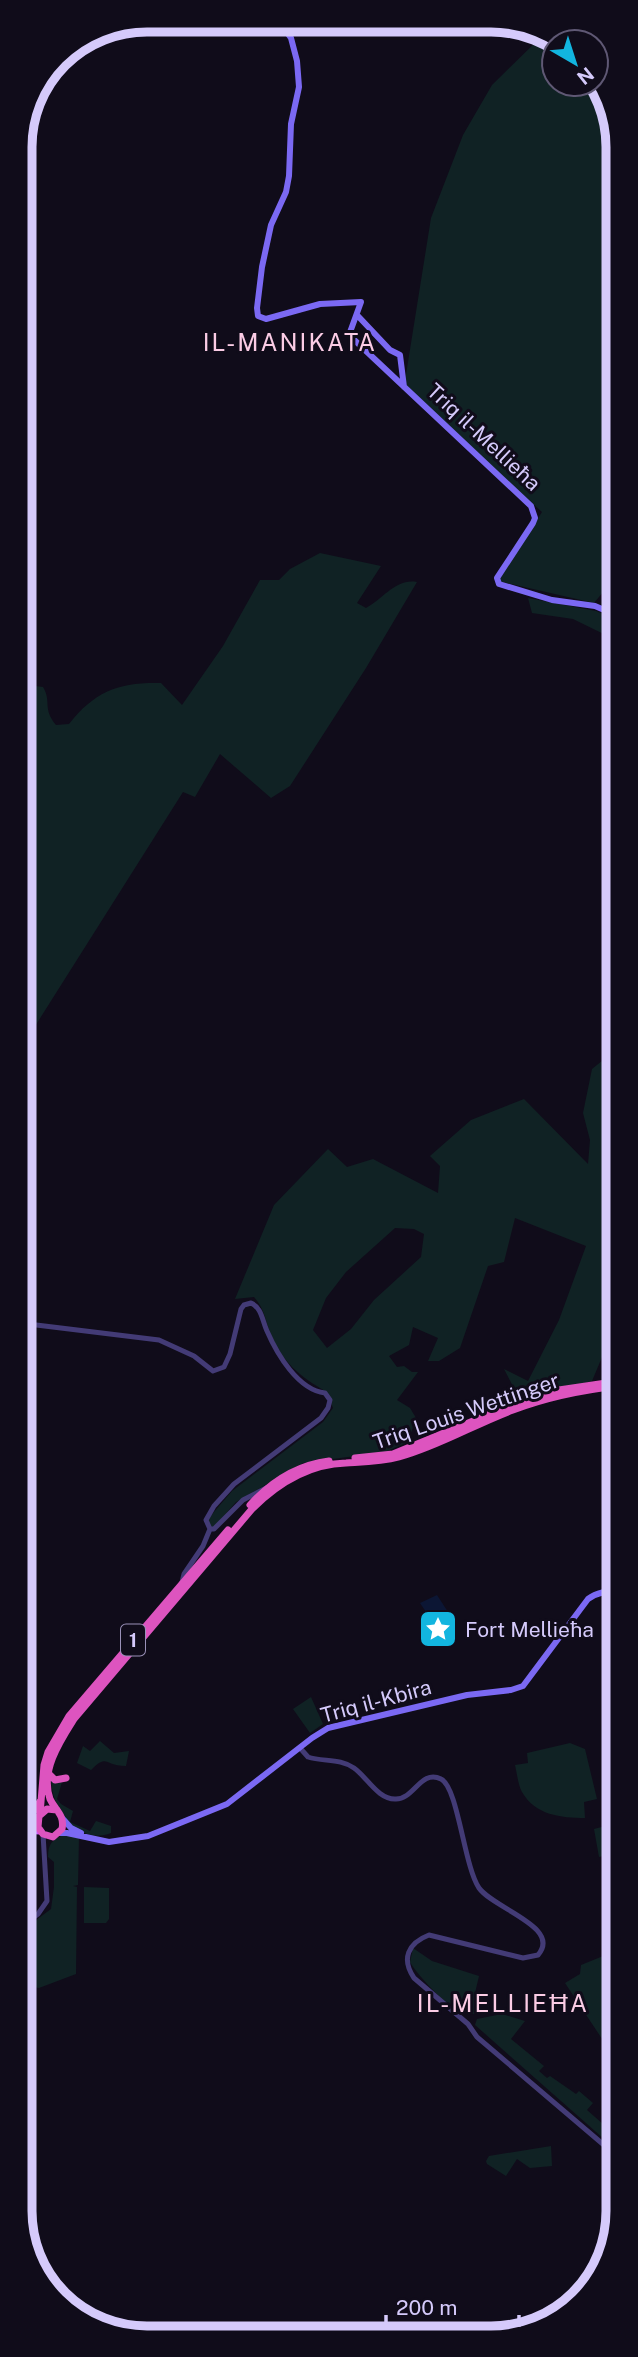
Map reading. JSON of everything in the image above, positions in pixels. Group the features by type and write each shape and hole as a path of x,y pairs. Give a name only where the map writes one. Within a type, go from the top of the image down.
{"highway":[{"name":"Triq Louis Wettinger","path":"39,1816 44,1765 48,1752 69,1716 268,1487 298,1469 318,1462 393,1454 558,1390 606,1384"},
{"name":"Triq Louis Wettinger","path":"57,1810 49,1796 49,1773 51,1760 62,1736 85,1704 252,1510 278,1486 293,1477 330,1465 372,1463 400,1457 513,1410 606,1385"},
{"path":"49,1773 55,1780 66,1778"},
{"path":"32,1814 41,1800"},
{"path":"39,1816 47,1809 57,1810"},
{"name":"1","path":"57,1810 63,1819"},
{"name":"1","path":"39,1816 42,1833"},
{"path":"42,1833 56,1835 62,1829 63,1819"}],"main road":[{"path":"287,32 297,61 299,87 291,124 289,176 286,192 271,225 262,267 258,316 269,319 320,304 361,302 357,315 390,350 401,355 404,387"},
{"name":"Triq il-Mellieħa","path":"357,315 349,335 531,506 533,523 497,578 499,584 552,600 595,606 606,611"},
{"name":"Triq il-Kbira","path":"56,1835 66,1833 109,1842 148,1836 227,1804 328,1728 362,1718 523,1686 588,1598 606,1592"},
{"path":"32,1819 39,1816"},
{"name":"Triq il-Kbira","path":"63,1819 77,1832 115,1840"},
{"path":"32,1832 42,1833"}],"street":[{"path":"32,1324 159,1340 194,1356 214,1371 224,1367 241,1309 247,1303 257,1307 267,1333 289,1368 307,1387 326,1393 330,1400 321,1418 247,1474 223,1496 208,1515 207,1526 210,1528"},
{"path":"210,1528 214,1529 243,1500 268,1487"},
{"path":"181,1585 184,1574 203,1546 210,1528"},
{"path":"300,1748 307,1757 339,1761 351,1766 383,1796 390,1799 404,1798 428,1777 439,1777 445,1781 452,1793 468,1863 480,1890 536,1928 544,1938 544,1944 538,1955 523,1958 429,1935 414,1942 410,1948 408,1969 414,1978 468,2024 477,2037 606,2146"},
{"path":"32,1919 45,1906 47,1896 42,1833"},
{"path":"45,1858 48,1844 56,1835"}],"shaded area":[{"path":"536,42 540,43 540,98 596,98 603,117 606,131 606,588 594,603 498,581 497,578 508,566 542,512 404,387 431,218 463,135 492,85"},
{"path":"320,553 381,566 357,603 366,608 396,586 417,582 366,668 290,786 271,798 220,754 195,797 183,792 32,1031 32,686 43,687 49,714 56,725 69,724 98,696 133,684 161,683 182,705 223,646 260,580 279,580 290,569"},
{"path":"528,598 596,611 606,615 606,635 573,619 532,613"},
{"path":"606,1058 606,1348 592,1381 517,1400 517,1394 504,1369 528,1381 559,1320 586,1246 515,1218 504,1262 488,1266 460,1348 439,1361 428,1361 438,1338 413,1327 409,1345 389,1356 397,1367 404,1366 412,1372 418,1372 397,1400 410,1408 416,1418 408,1442 385,1452 303,1463 236,1502 213,1528 208,1526 208,1519 232,1491 323,1422 333,1408 327,1392 308,1381 280,1352 262,1309 254,1297 235,1299 274,1205 328,1149 347,1167 373,1159 438,1193 440,1166 430,1156 471,1120 524,1099 588,1164 590,1140 583,1113 592,1069","holes":["395,1228 414,1229 424,1234 421,1257 374,1300 351,1329 327,1348 313,1330 326,1298 346,1272"]},
{"path":"311,1697 323,1724 310,1733 293,1709"},
{"path":"100,1741 114,1753 129,1751 126,1766 104,1761 91,1770 77,1763 83,1746 90,1751"},
{"path":"570,1743 585,1749 597,1799 584,1802 585,1818 549,1814 534,1806 521,1789 515,1765 528,1763 527,1753"},
{"path":"51,1780 62,1782 57,1799 73,1811 70,1822 90,1831 96,1821 111,1826 111,1833 99,1836 78,1830 69,1822 56,1802"},
{"path":"606,1826 606,1856 599,1857 594,1829"},
{"path":"63,1835 79,1837 78,1885 73,1886 77,1887 76,1974 39,1988 32,1987 32,1923 51,1909 54,1862 48,1857 53,1841"},
{"path":"84,1887 109,1888 109,1919 106,1923 84,1923"},
{"path":"413,1948 432,1961 479,1976 475,1993 487,2002 490,2010 467,2014 444,2001 410,1962"},
{"path":"606,1955 606,2045 565,1983 580,1974 581,1965"},
{"path":"502,2014 525,2021 511,2039 544,2066 539,2071 547,2078 550,2076 576,2094 579,2091 593,2103 587,2110 606,2127 604,2139 475,2025 477,2019"},
{"path":"551,2146 552,2166 530,2168 517,2159 506,2176 486,2161 489,2156"}],"water":[{"path":"437,1595 457,1626 442,1636 420,1603"}],"place":[{"name":"Fort Mellieħa","path":"438,1629"}],"district":[{"name":"IL-MANIKATA","path":"290,342"},
{"name":"IL-MELLIEĦA","path":"503,2003"}]}
